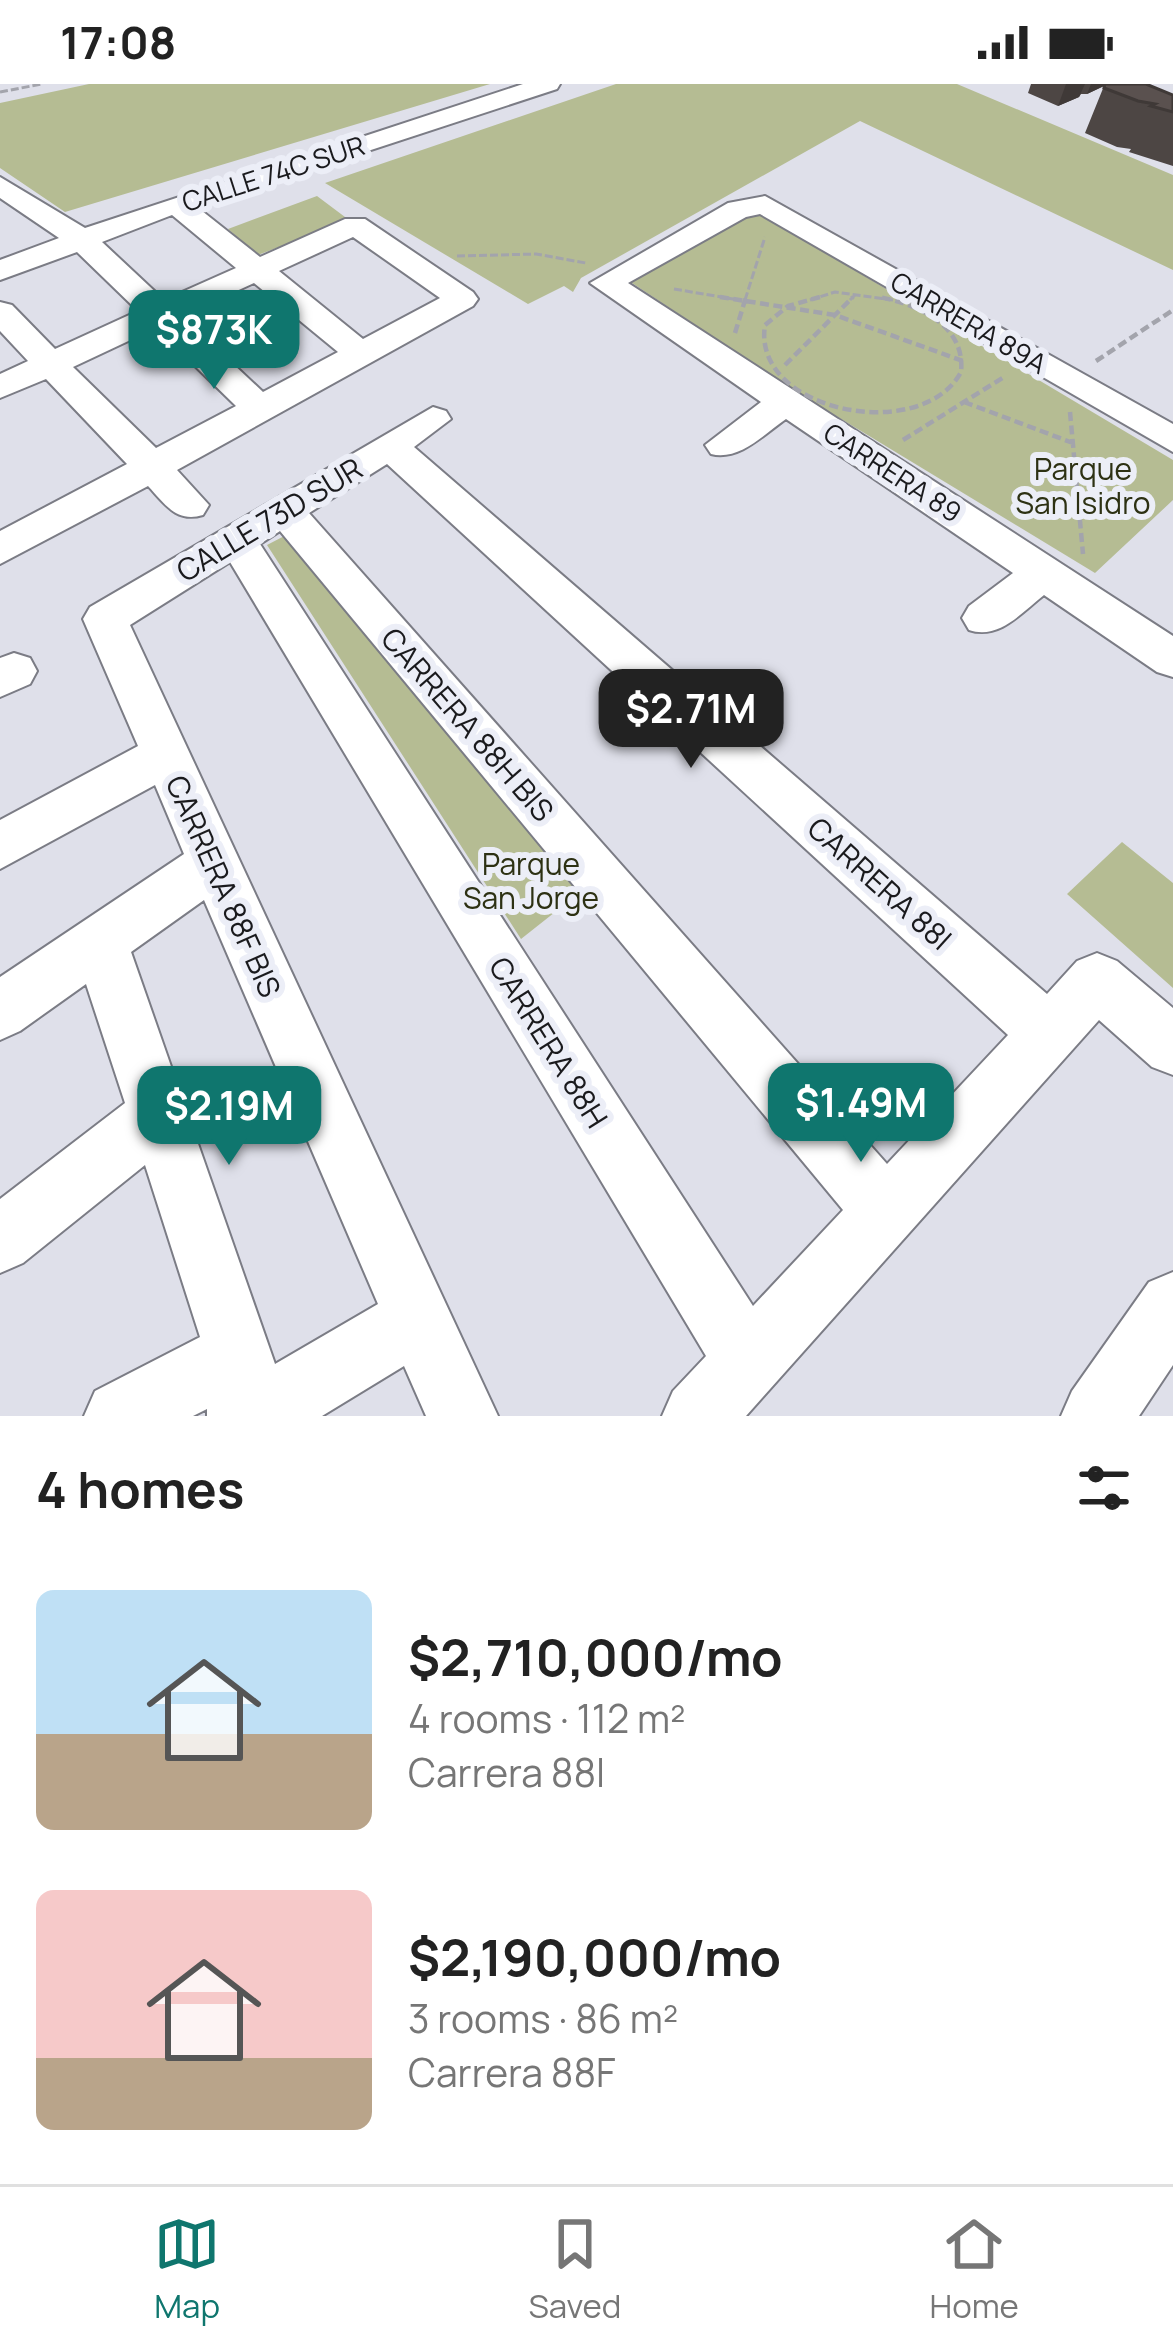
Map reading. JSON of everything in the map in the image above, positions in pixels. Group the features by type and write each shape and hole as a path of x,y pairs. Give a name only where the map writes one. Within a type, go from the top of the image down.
{"street":[{"name":"CALLE 74C SUR","path":"0,271 176,204 548,84"},
{"path":"0,185 81,239 260,409"},
{"path":"176,204 362,354"},
{"path":"596,288 738,208 765,205"},
{"name":"CARRERA 89A","path":"765,205 865,280 933,292 1032,358 1173,440"},
{"path":"0,387 355,225 462,299 151,467 8,530"},
{"name":"CARRERA 89","path":"596,288 724,362 780,388 875,460 1173,658"},
{"path":"0,312 189,506"},
{"path":"724,445 780,388"},
{"name":"CALLE 73D SUR","path":"105,619 433,419"},
{"name":"CARRERA 88I","path":"390,446 1049,1034"},
{"name":"CARRERA 88H BIS","path":"284,510 886,1211"},
{"name":"CARRERA 88H","path":"236,539 748,1361"},
{"path":"984,618 1044,572"},
{"name":"CARRERA 88F BIS","path":"105,619 462,1416"},
{"path":"0,847 165,755"},
{"path":"0,1011 214,863"},
{"path":"100,942 246,1395"},
{"path":"698,1416 1097,981 1173,1046"},
{"path":"0,1240 159,1115"},
{"path":"1097,1416 1171,1314"},
{"path":"120,1416 246,1395 418,1319"}],"path":[{"path":"11,84 18,89"},
{"path":"0,92 42,84"},
{"path":"724,362 771,220 765,205"},
{"path":"412,265 477,254 570,258"},
{"path":"780,388 865,280"},
{"path":"865,280 950,332 963,373 952,391 929,405 897,412 826,405 780,388 763,357 760,339 766,322 780,309 865,280"},
{"path":"596,288 629,281 835,315 963,362"},
{"path":"1044,572 1084,566 1067,379 1173,310"},
{"path":"875,460 1032,358"},
{"path":"964,402 1073,443"}],"green space":[{"path":"89,84 490,84 65,212 0,168 0,103"},
{"path":"616,84 957,84 1173,175 1173,270 860,121 581,278 573,292 564,286 528,304 325,183"},
{"path":"317,196 349,220 258,255 228,229"},
{"name":"Parque San Isidro","path":"757,212 1173,460 1173,500 1095,573 795,391 629,281"},
{"name":"Parque San Jorge","path":"292,532 588,886 521,939 267,545"},
{"path":"1122,842 1173,883 1173,988 1067,894"}],"building":[{"path":"1105,84 1146,84 1173,95 1173,112 1104,88"}]}
